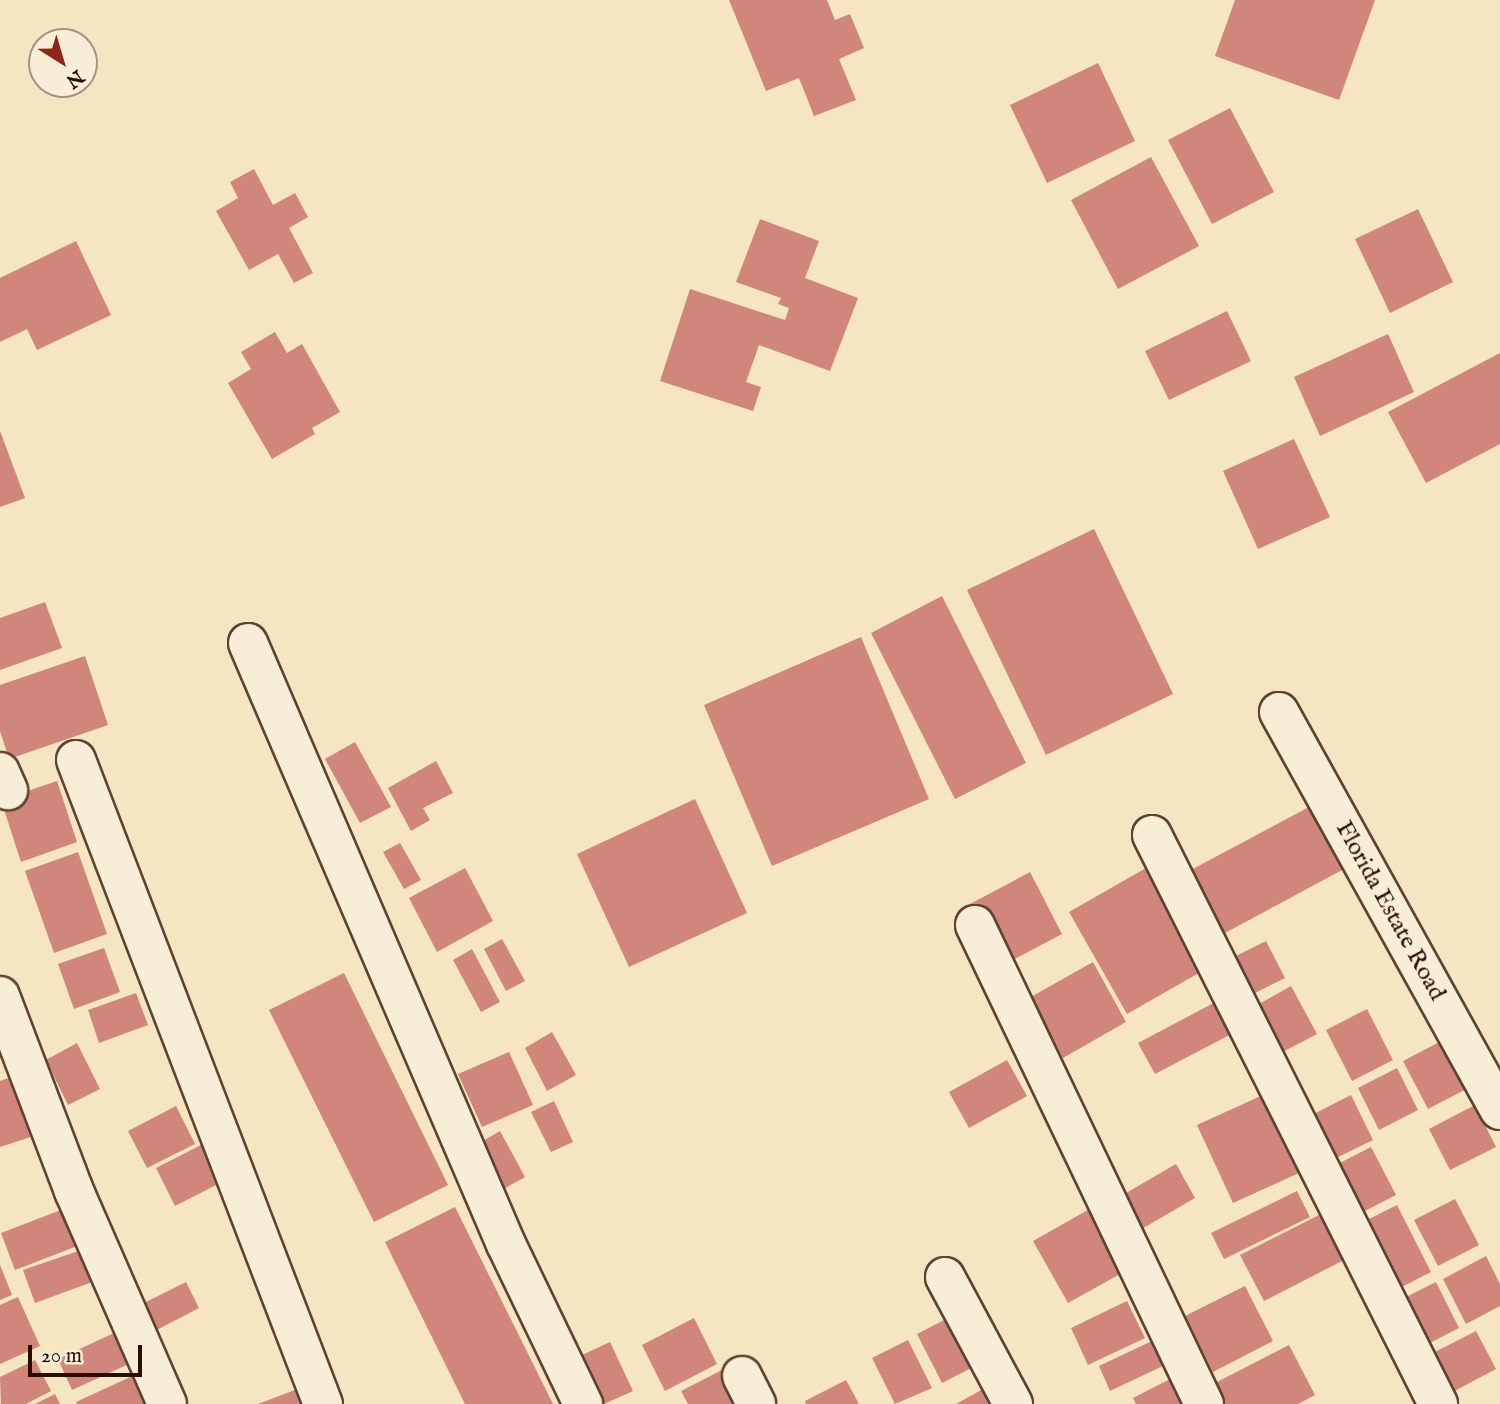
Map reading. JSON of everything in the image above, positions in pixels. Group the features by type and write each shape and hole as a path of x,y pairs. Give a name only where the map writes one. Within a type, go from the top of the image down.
{"street":[{"path":"248,643 506,1244 583,1404"},
{"name":"Florida Estate Road","path":"1279,712 1500,1110"},
{"path":"76,760 323,1404"},
{"path":"1152,835 1438,1404"},
{"path":"975,925 1204,1404"},
{"path":"0,996 74,1191 167,1404"},
{"path":"945,1277 1013,1404"}],"building":[{"path":"729,0 827,0 835,20 850,14 864,48 839,59 856,100 814,116 799,78 766,91"},
{"path":"1235,0 1375,0 1339,100 1215,56"},
{"path":"1098,63 1135,141 1047,183 1010,105"},
{"path":"1230,108 1274,192 1212,224 1168,140"},
{"path":"1151,157 1199,246 1118,289 1071,200"},
{"path":"254,169 273,205 295,193 308,217 289,228 313,273 294,283 278,254 249,270 216,211 238,198 230,182"},
{"path":"1418,209 1453,282 1390,313 1355,239"},
{"path":"760,219 819,241 805,278 858,298 830,371 759,345 746,382 761,387 753,411 660,381 690,289 785,320 789,308 778,304 781,298 736,282"},
{"path":"76,241 111,315 37,350 27,329 0,342 0,278"},
{"path":"1227,311 1251,361 1169,400 1145,351"},
{"path":"275,332 287,353 302,344 340,412 312,428 315,434 272,459 228,383 251,369 241,352"},
{"path":"1388,334 1414,392 1320,436 1294,377"},
{"path":"1500,353 1500,444 1426,483 1388,412"},
{"path":"0,431 25,498 0,507"},
{"path":"1294,439 1330,517 1258,549 1223,471"},
{"path":"1094,529 1173,694 1046,755 967,590"},
{"path":"942,596 1026,763 955,799 871,633"},
{"path":"45,602 62,648 0,670 0,618"},
{"path":"861,637 929,799 772,866 704,705"},
{"path":"85,656 108,725 9,759 0,731 0,685"},
{"path":"355,742 391,807 360,823 325,759"},
{"path":"436,761 453,793 423,808 430,820 411,831 388,788"},
{"path":"57,781 77,842 21,862 1,800"},
{"path":"695,799 747,913 629,967 577,854"},
{"path":"1311,806 1344,869 1225,933 1191,870"},
{"path":"400,843 421,880 404,889 383,852"},
{"path":"78,852 107,934 54,953 25,871"},
{"path":"465,868 493,921 437,952 409,898"},
{"path":"1146,868 1204,970 1127,1014 1069,912"},
{"path":"1030,872 1062,934 1003,965 970,904"},
{"path":"502,939 525,981 506,991 484,949"},
{"path":"1266,941 1285,978 1243,999 1224,962"},
{"path":"104,948 120,992 74,1009 58,964"},
{"path":"472,949 500,1002 481,1012 453,960"},
{"path":"1093,962 1126,1022 1063,1058 1029,998"},
{"path":"344,973 448,1185 374,1222 269,1010"},
{"path":"1291,986 1317,1034 1275,1056 1250,1009"},
{"path":"136,993 148,1025 99,1043 88,1010"},
{"path":"1223,998 1239,1030 1155,1074 1138,1043"},
{"path":"1367,1009 1393,1060 1352,1081 1326,1030"},
{"path":"552,1032 576,1075 547,1091 525,1048"},
{"path":"1451,1036 1476,1084 1428,1109 1403,1061"},
{"path":"77,1043 100,1089 68,1105 46,1060"},
{"path":"509,1052 533,1105 482,1127 458,1074"},
{"path":"1007,1060 1027,1096 969,1128 949,1092"},
{"path":"1397,1068 1418,1110 1379,1130 1358,1088"},
{"path":"23,1073 43,1133 0,1147 0,1081"},
{"path":"1265,1094 1301,1172 1233,1203 1197,1125"},
{"path":"1351,1095 1373,1140 1328,1162 1306,1118"},
{"path":"554,1101 573,1142 551,1152 531,1112"},
{"path":"1475,1105 1496,1147 1450,1170 1429,1129"},
{"path":"176,1106 195,1144 147,1168 128,1131"},
{"path":"500,1131 525,1177 500,1191 476,1145"},
{"path":"201,1145 220,1183 175,1206 156,1168"},
{"path":"1371,1147 1396,1195 1353,1217 1328,1169"},
{"path":"1176,1164 1195,1198 1133,1234 1114,1200"},
{"path":"1297,1191 1310,1217 1224,1259 1211,1233"},
{"path":"1455,1199 1479,1245 1438,1266 1414,1220"},
{"path":"1397,1205 1431,1272 1390,1293 1355,1226"},
{"path":"1095,1206 1131,1268 1068,1303 1033,1241"},
{"path":"455,1207 553,1404 465,1404 385,1242"},
{"path":"66,1208 80,1245 15,1270 1,1233"},
{"path":"1321,1214 1344,1260 1264,1301 1240,1255"},
{"path":"84,1249 95,1281 35,1303 23,1270"},
{"path":"1486,1256 1500,1284 1500,1306 1466,1324 1443,1279"},
{"path":"0,1265 12,1295 0,1300"},
{"path":"186,1282 199,1308 153,1332 140,1305"},
{"path":"1436,1282 1459,1328 1422,1347 1398,1301"},
{"path":"1245,1286 1273,1341 1213,1372 1185,1316"},
{"path":"18,1297 40,1346 0,1364 0,1305"},
{"path":"1127,1301 1145,1338 1088,1365 1071,1328"},
{"path":"956,1314 981,1363 942,1383 917,1334"},
{"path":"694,1318 717,1364 665,1391 642,1345"},
{"path":"129,1326 144,1357 72,1390 58,1359"},
{"path":"1476,1331 1496,1369 1447,1395 1427,1356"},
{"path":"1156,1339 1167,1364 1110,1391 1099,1366"},
{"path":"908,1340 932,1388 895,1404 872,1358"},
{"path":"610,1342 633,1391 604,1404 582,1355"},
{"path":"1289,1345 1315,1395 1298,1404 1225,1404 1215,1383"},
{"path":"35,1360 51,1391 26,1404 1,1404 0,1377"},
{"path":"726,1368 744,1404 688,1404 681,1391"},
{"path":"141,1372 146,1404 76,1402"},
{"path":"1180,1374 1195,1404 1136,1404 1133,1398"},
{"path":"846,1380 859,1404 806,1404 805,1401"},
{"path":"308,1385 316,1404 258,1404"},
{"path":"983,1389 992,1404 956,1404"},
{"path":"55,1394 60,1404 35,1404"}]}
